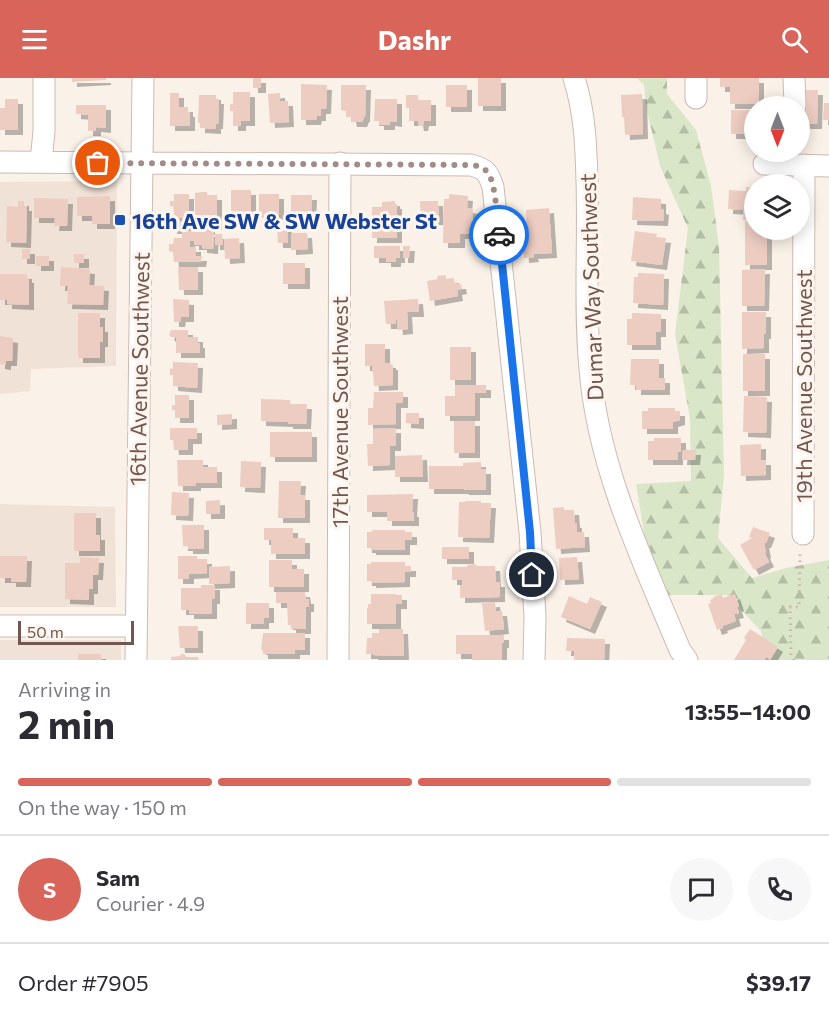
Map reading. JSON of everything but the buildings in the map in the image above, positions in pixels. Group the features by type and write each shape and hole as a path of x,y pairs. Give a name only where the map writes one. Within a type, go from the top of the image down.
{"street":[{"path":"41,162 44,131 44,78"},
{"name":"16th Avenue Southwest","path":"136,660 143,78"},
{"name":"Dumar Way Southwest","path":"574,78 583,109 585,134 590,369 599,430 622,509 680,650 687,660"},
{"path":"794,78 795,96"},
{"path":"0,162 471,165 482,168 489,174 494,187 530,532 535,617 534,660"},
{"path":"764,164 787,162"},
{"name":"19th Avenue Southwest","path":"799,162 802,534"},
{"path":"805,162 829,166"},
{"name":"17th Avenue Southwest","path":"338,660 340,163"},
{"path":"0,626 136,627"}],"path":[{"path":"794,660 791,656 790,607 799,607 800,563"}],"shaded area":[{"path":"117,181 116,366 31,369 30,391 0,394 0,182"},
{"path":"0,504 115,507 116,607 0,607"},
{"path":"0,640 121,640 121,660 0,660"}],"green space":[{"path":"637,78 667,78 667,94 696,130 711,186 719,246 724,475 718,538 752,578 786,568 829,560 829,660 767,660 761,631 727,595 669,595 646,545 636,484 691,481 690,419 675,334 688,228 660,166 646,106 644,85"}],"way so far":[{"path":"98,163 471,165 482,168 489,174 494,187 499,235"}],"place":[{"name":"16th Ave SW & SW Webster St","path":"120,220"}],"route":[{"path":"499,235 530,532 532,575"}]}
